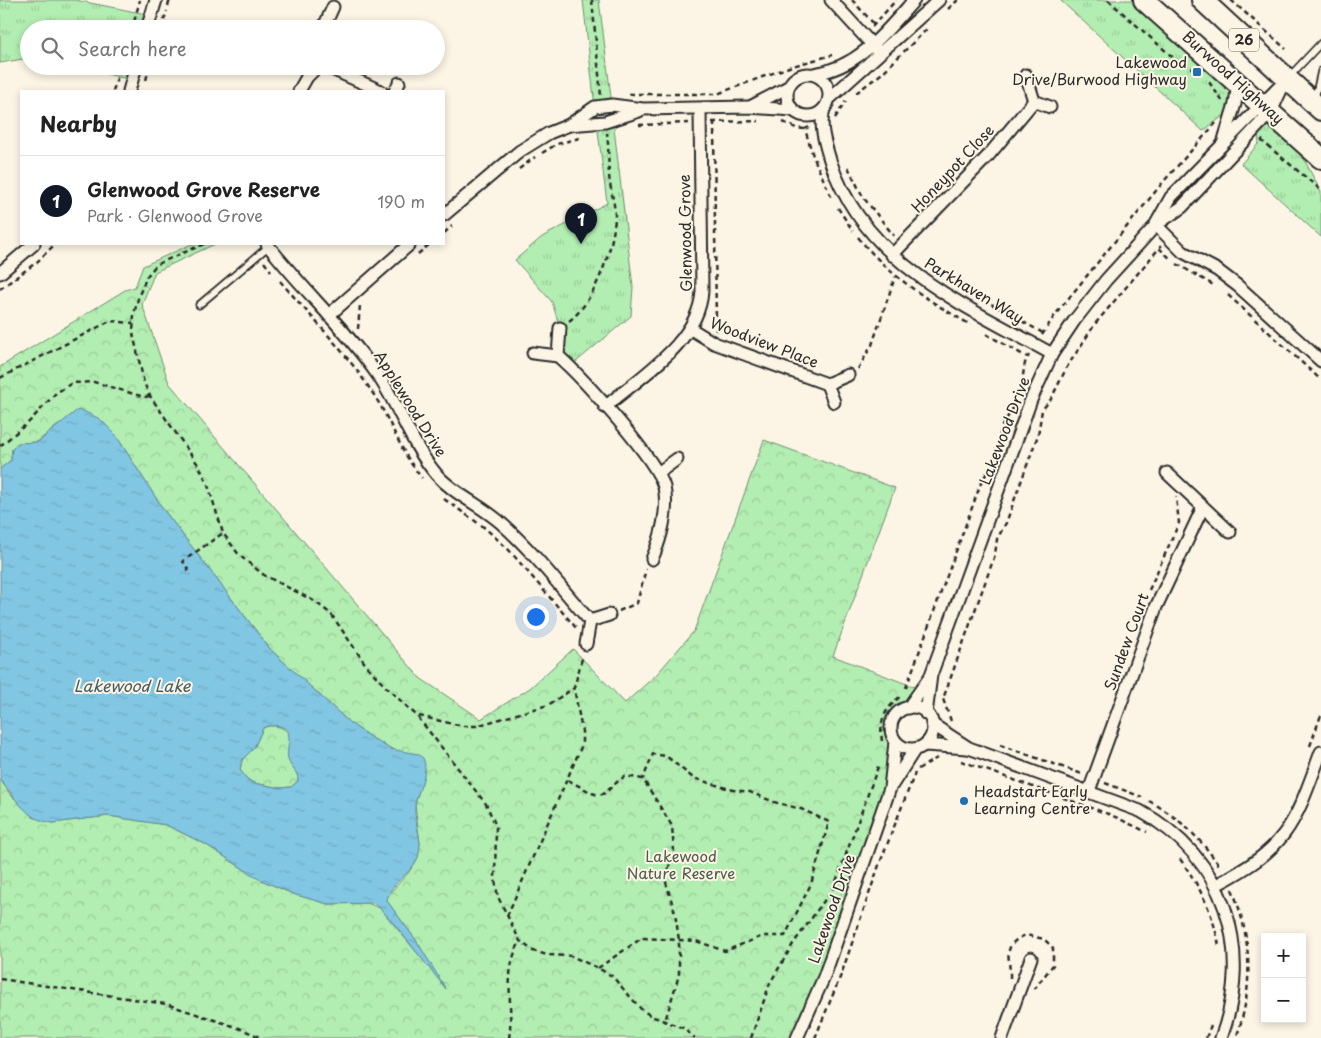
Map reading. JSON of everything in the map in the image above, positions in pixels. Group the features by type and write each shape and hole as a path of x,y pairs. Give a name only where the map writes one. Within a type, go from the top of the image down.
{"highway":[{"name":"Burwood Highway","path":"1144,0 1321,158"},
{"name":"26","path":"1202,0 1317,106"}],"street":[{"path":"150,20 156,0"},
{"path":"831,0 877,50"},
{"path":"445,214 516,154 549,133 569,124 594,107 618,105 643,110 748,107 793,110 806,116 819,113 877,50 914,0"},
{"path":"814,74 842,67 877,50 939,0"},
{"path":"327,20 333,8"},
{"path":"748,107 774,96 788,87 796,77 807,73 820,77 828,86 827,104"},
{"path":"129,90 133,75"},
{"path":"300,90 309,75"},
{"path":"345,75 379,90"},
{"path":"1026,75 1034,101 1050,107"},
{"name":"Lakewood Drive","path":"908,708 931,675 1031,400 1052,354 1096,291 1156,225 1182,207 1266,108 1286,79"},
{"name":"Lakewood Drive","path":"1224,142 1235,104 1238,83"},
{"path":"788,87 787,99 793,110"},
{"name":"Honeypot Close","path":"892,255 988,156 1034,101"},
{"name":"Parkhaven Way","path":"827,104 822,121 825,144 837,179 851,205 892,255 915,275 942,293 1052,354"},
{"name":"Glenwood Grove","path":"605,407 674,349 691,329 700,308 702,291 700,108"},
{"name":"Lakewood Drive","path":"1156,225 1171,197 1224,142 1266,108"},
{"path":"569,124 605,122 643,110"},
{"name":"Parkhaven Way","path":"806,116 825,144"},
{"path":"1156,225 1183,252 1217,270 1238,286 1321,362"},
{"path":"0,273 33,245"},
{"name":"Applewood Drive","path":"268,245 329,315 380,379 412,439 434,471 446,484 500,521 520,540 590,621"},
{"path":"329,315 409,245"},
{"path":"558,356 560,328"},
{"name":"Woodview Place","path":"691,329 712,342 827,384 848,375"},
{"path":"533,353 558,356 605,407 658,473 665,490 665,503 659,543 652,559"},
{"name":"Woodview Place","path":"827,384 834,402"},
{"path":"658,473 677,459"},
{"path":"1167,473 1230,532"},
{"name":"Sundew Court","path":"1089,791 1156,607 1203,507"},
{"path":"586,644 590,621 609,615"},
{"name":"Lakewood Drive","path":"929,719 931,675"},
{"path":"969,748 901,746 895,742 892,735 892,721 901,710 908,708 921,710 929,719 969,748 1140,811 1163,825 1194,855 1216,885 1229,919 1236,954 1234,992 1221,1038"},
{"path":"920,747 932,735 929,719"},
{"name":"Lakewood Drive","path":"798,1038 827,968 890,788 895,742"},
{"name":"Lakewood Drive","path":"890,788 920,747"},
{"path":"1216,885 1259,860 1282,838 1301,806 1321,752"},
{"path":"1002,1038 1030,958"}],"lane":[{"path":"1286,79 1321,43"},
{"path":"1317,106 1321,71"},
{"path":"198,305 268,245"}],"path":[{"path":"134,20 140,0"},
{"path":"164,20 170,0"},
{"path":"592,0 603,94 602,101"},
{"path":"852,0 874,24"},
{"path":"871,27 896,0"},
{"path":"946,12 958,0"},
{"path":"1108,0 1177,61 1198,72"},
{"path":"1231,0 1286,49"},
{"path":"832,121 851,96 881,74 933,24"},
{"path":"628,94 717,94 789,67 838,54"},
{"path":"113,90 118,75"},
{"path":"1204,77 1221,100 1229,105"},
{"path":"778,120 796,128 805,129"},
{"path":"1040,338 1148,200 1218,120"},
{"path":"708,122 763,121"},
{"path":"712,342 717,315 714,122"},
{"path":"634,126 690,123"},
{"path":"560,328 580,311 590,297 611,240 615,210 609,174 606,126"},
{"path":"602,134 615,132"},
{"path":"513,174 557,144 589,136"},
{"path":"1262,138 1262,141 1321,190"},
{"path":"846,164 863,197 897,239"},
{"path":"445,231 458,221"},
{"path":"954,727 943,699 995,555 997,539 1006,523 1038,435 1042,410 1051,399 1067,367 1094,324 1164,242"},
{"path":"0,289 37,262 54,245"},
{"path":"202,245 153,266 139,295 133,323 139,363 150,396 199,466 223,533 239,555 264,575 314,601 331,614 366,665 417,716 486,804 493,815 496,837 495,880 498,897 520,941 533,951 547,955 571,956 598,968 624,987 641,1009 651,1016 683,1028 695,1038"},
{"path":"417,255 429,245"},
{"path":"1159,248 1176,264 1218,287"},
{"path":"848,375 860,367 867,356 895,276"},
{"path":"948,280 1043,333"},
{"path":"1225,293 1321,380"},
{"path":"354,334 358,330 359,306 362,302"},
{"path":"0,378 110,321 133,323"},
{"path":"882,744 880,728 883,716 889,706 902,695 910,679 981,483 992,463 1002,426 1018,400 1024,377 1024,363 1031,352"},
{"path":"0,446 29,422 56,393 72,383 87,381 144,397 150,396"},
{"path":"189,571 183,561 223,533"},
{"path":"609,615 637,603 646,569 652,559"},
{"path":"508,916 582,745 582,730 574,688 586,644"},
{"path":"417,716 462,726 476,726 548,705 574,688"},
{"path":"1307,752 1321,715"},
{"path":"948,729 951,721"},
{"path":"992,742 1084,775"},
{"path":"816,1038 916,769 938,758 939,753"},
{"path":"598,968 642,938 696,941 725,951 763,936 785,936 810,884 829,822 801,809 774,802 750,792 733,790 693,778 666,756 652,754 643,778"},
{"path":"751,1038 770,983 793,944 834,887 880,760"},
{"path":"957,760 1132,823 1155,837"},
{"path":"568,780 598,794 606,793 625,776 643,778"},
{"path":"643,778 672,826 674,851 665,879 675,913 679,940 679,975 665,1021"},
{"path":"1178,856 1204,896 1211,912 1221,952"},
{"path":"1221,868 1228,864"},
{"path":"509,1038 510,967 513,953 520,941"},
{"path":"0,979 166,1004 239,1028 262,1038"},
{"path":"1206,1038 1212,1020"}],"green space":[{"path":"0,0 75,0 151,15 150,20 20,20 20,60 0,63"},
{"path":"583,0 599,0 612,105 595,107"},
{"path":"1060,0 1144,0 1238,83 1234,108 1203,131"},
{"path":"111,75 133,75 132,80"},
{"path":"1271,112 1288,128 1321,192 1321,237 1241,164 1259,143 1257,127"},
{"path":"613,120 633,287 631,316 570,367 558,356 560,328 552,302 515,260 542,237 607,203 597,123"},
{"name":"Lakewood Nature Reserve","path":"190,245 213,245 155,272 142,304 169,383 420,678 481,719 530,688 573,649 625,703 656,675 694,631 764,440 895,488 833,656 920,689 909,706 896,715 892,721 891,728 895,742 890,788 797,1038 0,1038 0,779 10,794 33,817 53,823 108,816 166,825 205,844 259,879 293,894 328,904 367,903 380,908 442,983 416,940 387,901 388,895 409,872 418,857 420,843 415,805 425,769 417,754 398,752 370,737 350,723 270,649 163,509 115,434 58,425 37,442 19,443 12,449 11,460 0,469 0,367 125,290 135,287 143,266"},
{"path":"268,726 280,727 289,734 288,754 298,777 298,781 291,787 281,788 254,783 247,779 240,770 242,760 254,748 263,728"}],"water":[{"name":"Lakewood Lake","path":"81,410 100,419 115,434 163,509 270,649 350,723 390,749 418,754 423,758 425,770 415,807 420,851 411,869 391,889 387,901 416,940 446,989 395,925 373,903 328,904 293,894 259,879 205,844 166,825 108,816 53,823 43,821 33,817 20,805 0,779 0,469 11,460 12,449 19,443 38,442 76,411","holes":["278,726 288,731 288,759 298,778 298,781 291,787 281,788 253,783 240,770 242,760 254,748 263,728"]}],"place":[{"name":"Lakewood Drive/Burwood Highway","path":"1197,72"},
{"name":"Glenwood Grove Reserve","path":"581,244"},
{"name":"Headstart Early Learning Centre","path":"964,801"}]}
